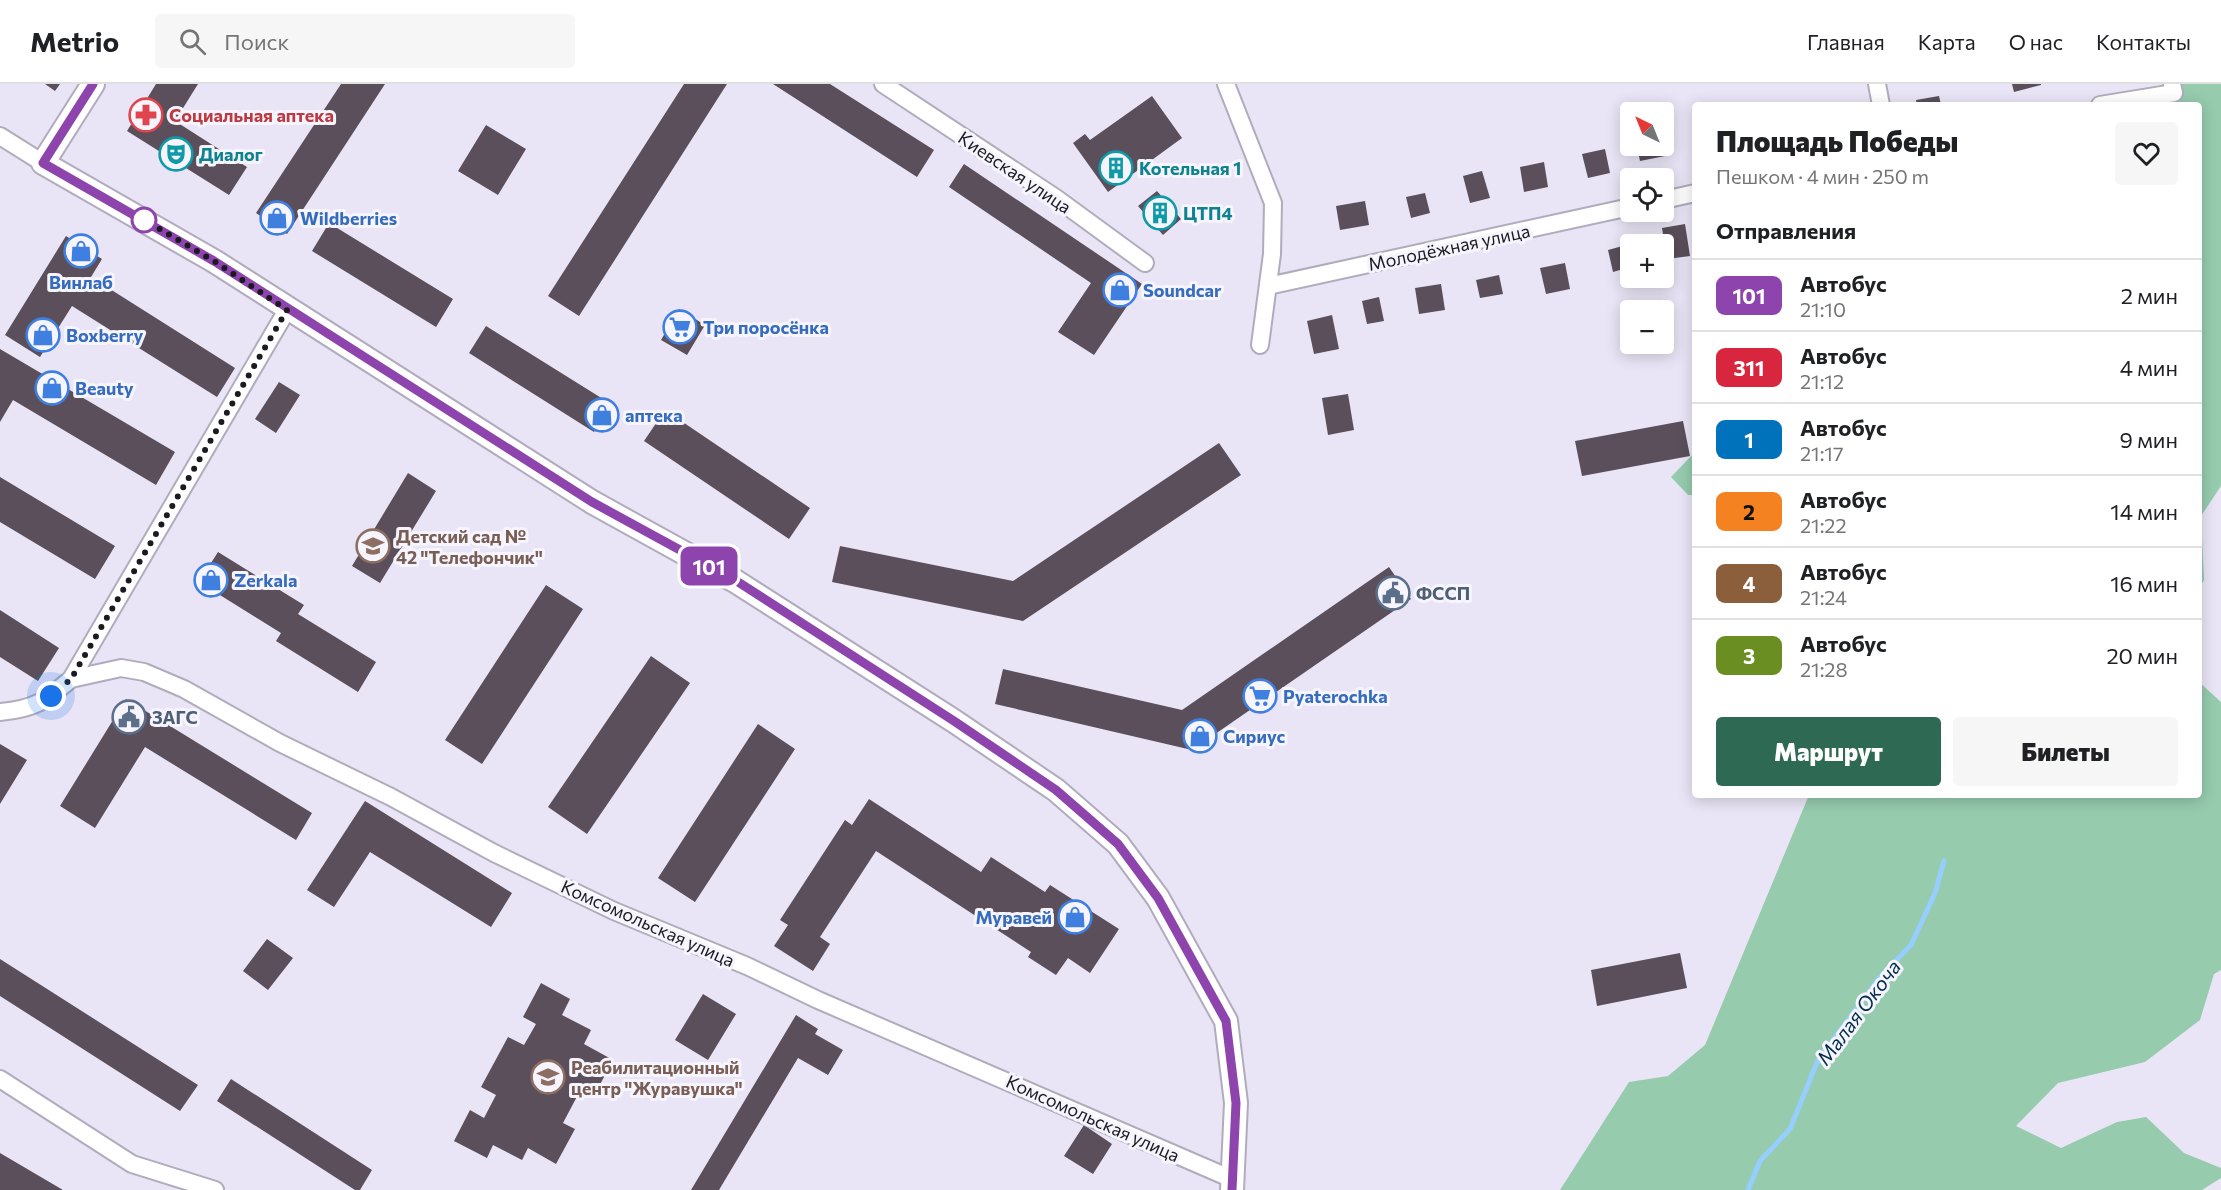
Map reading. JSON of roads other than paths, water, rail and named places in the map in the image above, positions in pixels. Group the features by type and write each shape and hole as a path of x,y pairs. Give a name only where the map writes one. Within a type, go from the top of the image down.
{"main road":[{"path":"93,84 43,163 214,261 287,310 427,395 592,502 735,580 954,721 1056,790 1118,844 1158,898 1226,1021 1236,1103 1232,1184"}],"street":[{"name":"Киевская улица","path":"883,84 1056,198 1146,263"},
{"path":"1226,84 1273,203 1272,254 1260,345"},
{"path":"1877,84 1880,102"},
{"path":"2114,102 2173,89"},
{"path":"0,136 43,163"},
{"path":"1674,198 1692,194"},
{"name":"Молодёжная улица","path":"1268,286 1620,209"},
{"path":"0,712 28,709 51,696 71,679 287,310"},
{"name":"Комсомольская улица","path":"71,679 121,668 144,672 184,689 280,743 391,797 494,853 614,911 747,966 818,1000 1232,1184"},
{"path":"0,1079 132,1164 215,1190"}],"waterway":[{"name":"Малая Окоча","path":"1748,1190 1760,1161 1790,1129 1818,1060 1879,978 1911,945 1935,893 1944,861"}],"place":[{"name":"Социальная аптека","path":"146,115"},
{"name":"Диалог","path":"176,154"},
{"name":"Котельная 1","path":"1116,168"},
{"name":"ЦТП4","path":"1160,213"},
{"name":"Wildberries","path":"277,218"},
{"name":"Винлаб","path":"81,251"},
{"name":"Soundcar","path":"1120,290"},
{"name":"Три поросёнка","path":"680,327"},
{"name":"Boxberry","path":"43,335"},
{"name":"Beauty","path":"52,388"},
{"name":"аптека","path":"602,415"},
{"name":"Детский сад № 42 \"Телефончик\"","path":"373,546"},
{"name":"Zerkala","path":"211,580"},
{"name":"ФССП","path":"1393,593"},
{"name":"Pyaterochka","path":"1260,696"},
{"name":"ЗАГС","path":"129,717"},
{"name":"Сириус","path":"1200,736"},
{"name":"Муравей","path":"1075,917"},
{"name":"Реабилитационный центр \"Журавушка\"","path":"548,1077"}]}
